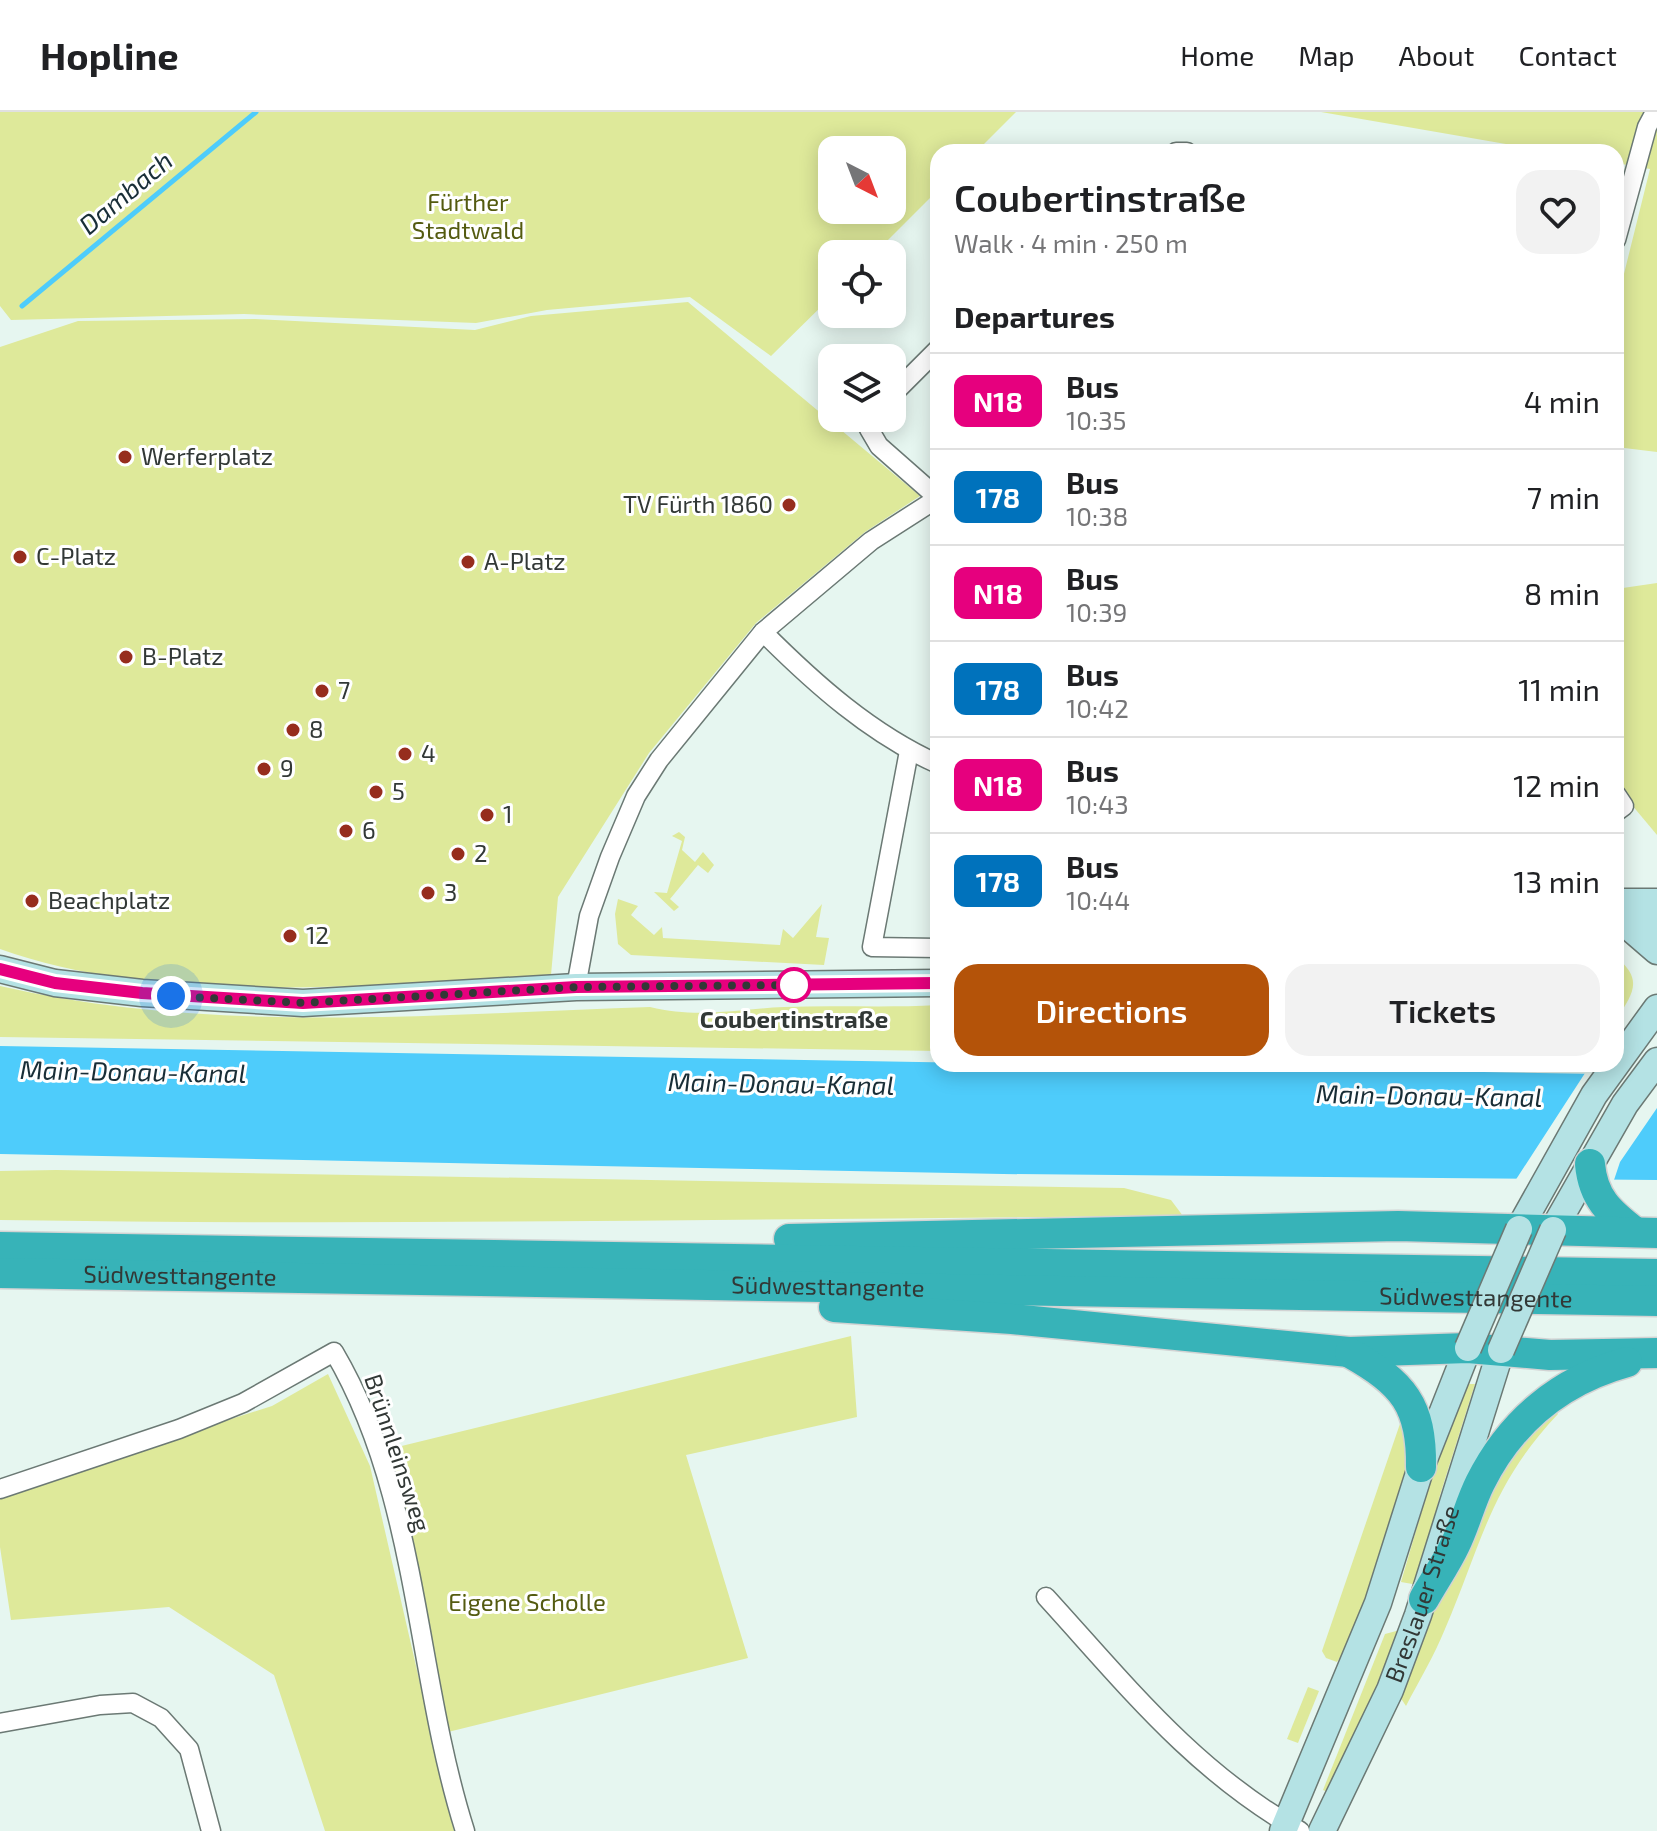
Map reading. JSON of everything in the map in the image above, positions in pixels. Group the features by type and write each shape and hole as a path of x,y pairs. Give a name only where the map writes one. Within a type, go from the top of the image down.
{"highway":[{"path":"1590,1164 1592,1187 1599,1200 1646,1233"},
{"path":"632,1255 732,1240 1187,1230 1398,1226 1646,1233"},
{"name":"Südwesttangente","path":"0,1247 1657,1274"},
{"name":"Südwesttangente","path":"0,1273 1657,1301"},
{"path":"710,1285 811,1306 1012,1319 1349,1352 1468,1348 1500,1354 1657,1353"},
{"path":"1349,1352 1378,1369 1408,1399 1422,1432 1421,1467"},
{"path":"1424,1599 1456,1545 1480,1482 1512,1433 1549,1397 1585,1377 1657,1353"}],"main road":[{"path":"1624,912 1657,902"},
{"path":"1624,915 1657,921"},
{"path":"1624,920 1657,951"},
{"path":"0,969 55,983 142,993 303,1003 576,987 930,983"},
{"name":"Breslauer Straße","path":"1624,1053 1655,1010"},
{"name":"Breslauer Straße","path":"1322,1831 1390,1690 1424,1599 1500,1354 1553,1230 1625,1104 1657,1061"},
{"name":"Breslauer Straße","path":"1290,1829 1378,1603 1421,1467 1468,1348 1519,1229 1594,1095 1611,1072"}],"street":[{"path":"1624,211 1647,127 1655,112"},
{"path":"906,381 930,357"},
{"path":"871,432 879,446 930,491"},
{"path":"576,987 589,916 636,796 659,760 763,632 871,541 930,503"},
{"path":"763,632 861,720 909,751 930,760"},
{"path":"909,751 872,947 930,948"},
{"name":"Brünnleinsweg","path":"0,1489 107,1455 230,1408 292,1378 334,1352 357,1391 396,1510 440,1722 448,1779 465,1831"},
{"path":"1046,1597 1188,1751 1248,1801 1290,1829"},
{"path":"0,1723 100,1705 133,1703 161,1718 189,1749 211,1831"}],"green space":[{"name":"Fürther Stadtwald","path":"0,112 1016,112 984,144 930,144 930,198 906,222 906,136 818,136 818,224 904,224 888,240 818,240 818,310 771,356 690,297 547,310 476,323 244,314 11,320 0,306"},
{"path":"1321,112 1657,112 1657,452 1624,448 1624,274 1650,169 1624,164 1624,144 1506,144"},
{"path":"688,302 818,411 818,432 843,432 920,496 865,532 756,623 649,753 558,897 551,975 344,986 201,986 131,979 64,967 0,949 0,347 78,321 255,319 475,330 531,316"},
{"path":"1657,583 1657,835 1624,796 1624,588"},
{"path":"679,832 685,837 682,850 695,862 703,852 714,865 708,873 698,865 670,899 679,907 674,911 654,892 667,893 682,841 672,836"},
{"path":"618,899 638,906 631,915 654,935 662,927 663,938 780,945 783,929 793,938 822,904 816,937 829,938 824,965 631,955 618,944 615,914"},
{"path":"1624,964 1633,980 1624,1007"},
{"path":"0,986 80,1001 160,1011 324,1018 650,1007 702,1013 784,1007 930,1005 930,1051 0,1037"},
{"path":"0,1171 1124,1188 1171,1200 1183,1216 443,1222 0,1220"},
{"name":"Eigene Scholle","path":"851,1336 857,1417 686,1455 748,1658 448,1732 377,1452"},
{"path":"328,1374 370,1466 454,1831 325,1831 274,1675 169,1607 11,1620 0,1547 0,1493 272,1406"},
{"path":"1459,1384 1475,1384 1440,1495 1418,1585 1401,1582"},
{"path":"1553,1407 1558,1414 1535,1440 1502,1491 1441,1639 1406,1706 1400,1697 1436,1601 1493,1475"},
{"path":"1403,1415 1413,1453 1359,1628 1337,1662 1326,1658 1322,1651"},
{"path":"1403,1632 1332,1794 1323,1790 1385,1634"},
{"path":"1308,1687 1319,1691 1298,1743 1287,1739"}],"water":[{"name":"Main-Donau-Kanal","path":"0,1046 930,1062 930,1072 1657,1075 1657,1180 1003,1174 0,1154"}],"pier":[{"path":"1657,1071 1657,1108 1620,1162 1613,1183 1515,1181 1586,1072"}],"waterway":[{"name":"Dambach","path":"22,306 256,112"}],"bus line":[{"name":"N18","path":"0,969 55,983 142,993 303,1003 576,987 930,983"}],"place":[{"name":"Werferplatz","path":"125,457"},
{"name":"TV Fürth 1860","path":"789,505"},
{"name":"C-Platz","path":"20,557"},
{"name":"A-Platz","path":"468,562"},
{"name":"B-Platz","path":"126,657"},
{"name":"7","path":"322,691"},
{"name":"8","path":"293,730"},
{"name":"4","path":"405,754"},
{"name":"9","path":"264,769"},
{"name":"5","path":"376,792"},
{"name":"1","path":"487,815"},
{"name":"6","path":"346,831"},
{"name":"2","path":"458,854"},
{"name":"3","path":"428,893"},
{"name":"Beachplatz","path":"32,901"},
{"name":"12","path":"290,936"},
{"name":"Coubertinstraße","path":"794,985"}],"route":[{"path":"171,996 303,1003 576,987 798,985 794,985"}]}
